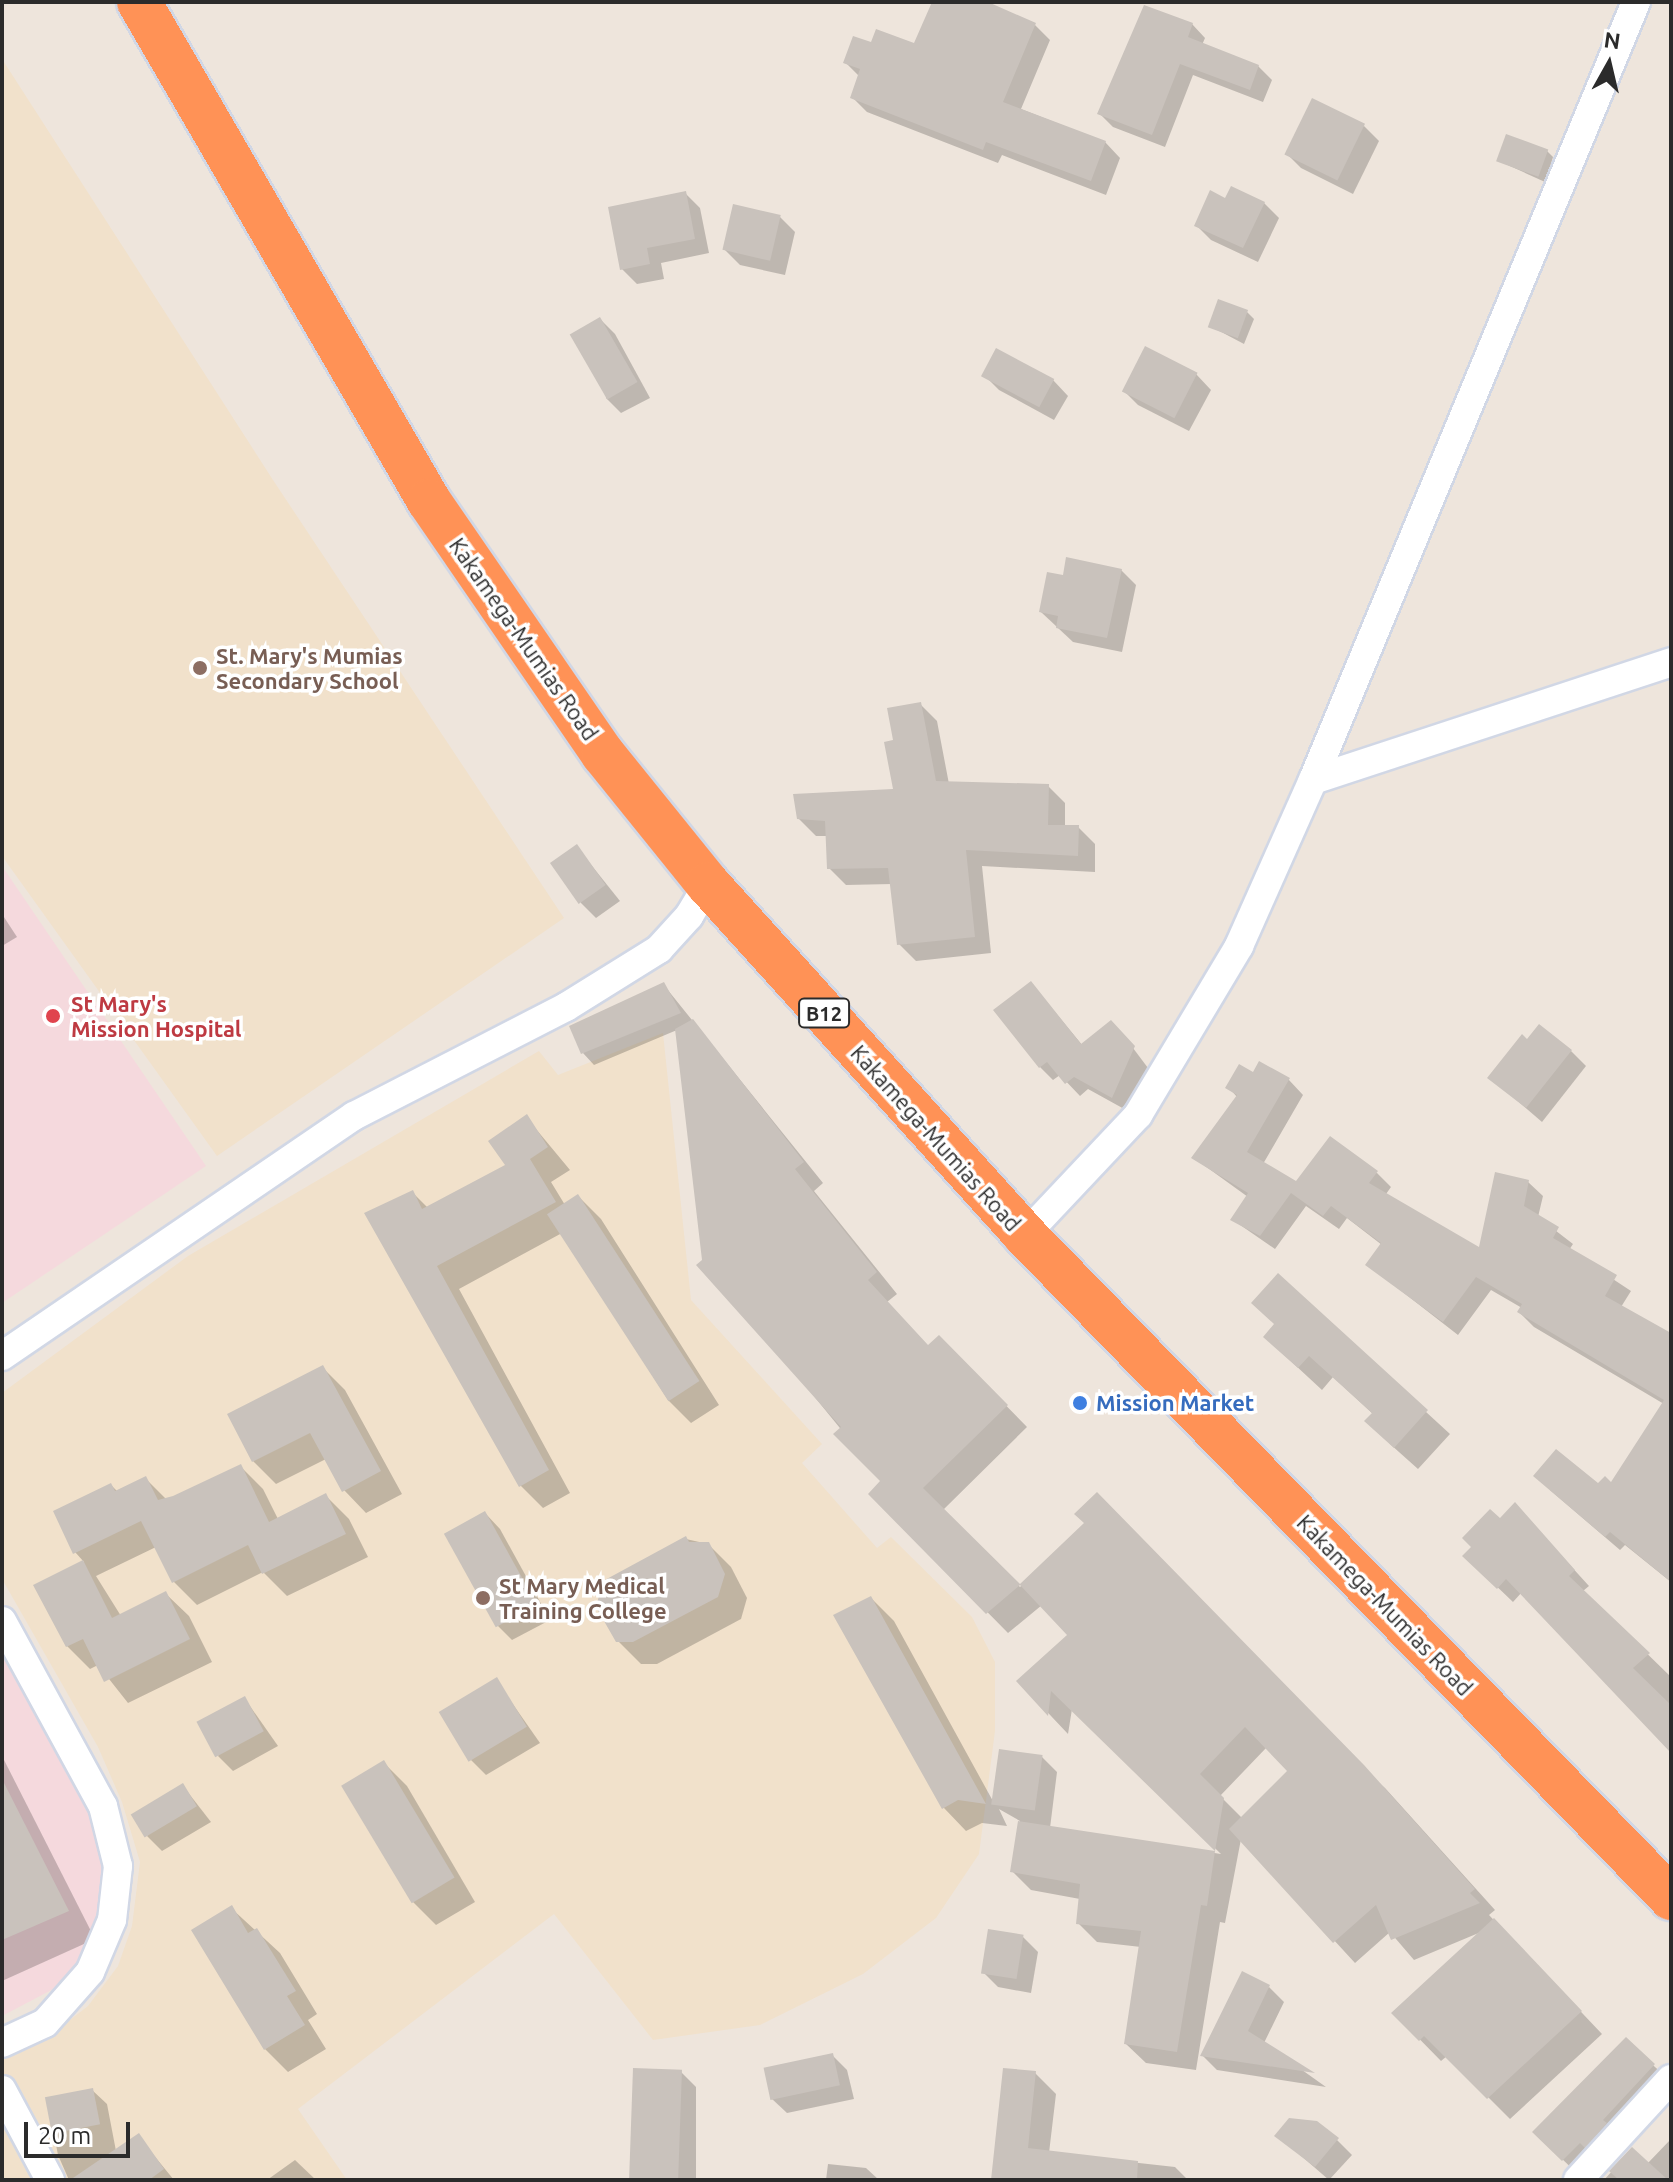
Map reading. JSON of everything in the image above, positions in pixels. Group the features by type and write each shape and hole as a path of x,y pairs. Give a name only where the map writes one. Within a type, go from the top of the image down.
{"highway":[{"name":"Kakamega-Mumias Road","path":"139,2 429,501 603,754 708,884 1025,1235 1671,1898"}],"street":[{"path":"1025,1235 1138,1115 1239,946 1313,780 1636,2"},
{"path":"1313,780 1671,662"},
{"path":"2,1356 354,1116 459,1057 566,1007 659,949 689,916 708,884"},
{"path":"2,1621 103,1806 118,1866 112,1920 90,1972 45,2023 2,2043"},
{"path":"1578,2180 1671,2079"},
{"path":"2,2090 50,2180"}],"shaded area":[{"name":"St. Mary's Mumias Secondary School","path":"2,59 273,480 564,918 217,1156 2,856"},
{"name":"St Mary's Mission Hospital","path":"2,866 206,1166 2,1303"},
{"name":"St Mary Medical Training College","path":"663,1033 691,1300 822,1444 802,1463 877,1548 891,1537 972,1617 995,1662 995,1731 979,1854 936,1918 863,1974 760,2025 653,2040 554,1914 298,2109 347,2180 2,2180 2,2058 57,2030 88,2006 118,1966 132,1926 140,1862 122,1802 98,1747 2,1579 2,1393 188,1256 539,1051 558,1075"},
{"path":"2,1646 106,1845 102,1911 81,1959 61,1985 2,2016"}],"building":[{"path":"932,2 988,2 1036,23 1003,102 1106,141 1091,181 986,142 983,150 850,98 860,69 843,63 853,36 871,42 876,29 914,43"},
{"path":"1144,5 1193,23 1188,37 1259,65 1250,90 1180,64 1152,135 1097,114"},
{"path":"1312,98 1365,124 1337,180 1284,155"},
{"path":"1506,134 1548,149 1538,177 1496,161"},
{"path":"1231,186 1265,202 1243,248 1194,226 1210,190 1225,198"},
{"path":"686,191 695,239 647,248 650,264 620,270 608,207"},
{"path":"733,204 781,215 770,261 722,250"},
{"path":"1218,299 1248,310 1238,338 1208,327"},
{"path":"600,317 638,382 607,399 570,334"},
{"path":"1145,346 1198,373 1174,418 1122,391"},
{"path":"996,348 1054,379 1039,407 981,376"},
{"path":"1066,557 1122,569 1107,638 1056,628 1058,616 1039,612 1047,572 1063,575"},
{"path":"921,702 936,781 1049,784 1048,825 1079,825 1078,856 966,850 975,937 897,945 888,868 827,869 825,821 797,819 793,794 893,789 884,742 893,740 887,708"},
{"path":"577,844 606,885 579,904 550,863"},
{"path":"1031,981 1081,1044 1111,1020 1135,1046 1112,1098 1074,1077 1065,1084 1047,1062 1039,1068 993,1010"},
{"path":"664,982 681,1013 581,1054 569,1026"},
{"path":"693,1019 804,1162 795,1169 877,1272 868,1280 928,1345 939,1335 1008,1405 923,1488 1020,1584 1084,1523 1074,1514 1097,1492 1364,1765 1475,1889 1470,1893 1480,1903 1391,1940 1376,1905 1333,1943 1229,1829 1287,1771 1245,1727 1200,1774 1224,1798 1215,1851 1051,1691 1048,1716 1016,1681 1067,1635 1020,1585 986,1614 868,1494 880,1481 833,1434 841,1427 696,1265 702,1260 675,1029"},
{"path":"1539,1024 1572,1050 1526,1108 1487,1078 1522,1034 1527,1039"},
{"path":"1259,1061 1290,1078 1247,1152 1296,1181 1330,1136 1378,1171 1369,1183 1479,1247 1495,1172 1529,1180 1524,1206 1559,1227 1553,1238 1617,1275 1605,1296 1671,1333 1671,1582 1610,1532 1605,1537 1533,1476 1556,1449 1598,1483 1605,1476 1611,1482 1664,1400 1517,1312 1522,1304 1476,1277 1443,1322 1365,1265 1381,1243 1331,1206 1323,1216 1291,1193 1260,1236 1230,1220 1248,1193 1191,1158 1237,1095 1225,1088 1239,1064 1253,1072"},
{"path":"527,1114 548,1147 530,1159 556,1202 437,1266 549,1470 519,1487 364,1213 413,1190 422,1209 505,1165 488,1141"},
{"path":"578,1194 699,1381 668,1401 547,1214"},
{"path":"1278,1273 1428,1410 1394,1448 1364,1421 1372,1413 1309,1356 1298,1368 1263,1337 1274,1324 1251,1303"},
{"path":"323,1365 381,1471 342,1492 310,1433 252,1462 227,1414"},
{"path":"241,1464 269,1522 326,1493 346,1534 262,1574 248,1545 172,1583 141,1521 73,1554 53,1511 111,1483 115,1491 146,1476 158,1500"},
{"path":"1515,1502 1575,1570 1569,1576 1650,1653 1633,1668 1671,1705 1671,1753 1506,1579 1497,1589 1462,1556 1471,1547 1462,1538 1490,1509 1500,1518"},
{"path":"485,1511 537,1605 496,1627 444,1534"},
{"path":"686,1536 689,1542 709,1542 725,1574 718,1597 633,1642 616,1642 596,1607 603,1581"},
{"path":"83,1560 112,1618 166,1591 190,1639 104,1682 83,1639 66,1647 33,1585"},
{"path":"871,1596 986,1804 958,1800 942,1809 833,1615"},
{"path":"497,1677 527,1727 469,1762 439,1712"},
{"path":"245,1696 264,1731 215,1757 196,1722"},
{"path":"999,1749 1043,1755 1035,1811 991,1804"},
{"path":"384,1760 455,1877 412,1903 341,1786"},
{"path":"2,1779 69,1911 2,1940"},
{"path":"183,1783 197,1806 145,1838 131,1814"},
{"path":"1018,1821 1215,1851 1207,1906 1201,1905 1177,2052 1124,2044 1141,1931 1076,1924 1080,1884 1010,1872"},
{"path":"232,1905 248,1933 257,1928 296,1991 287,1996 305,2025 264,2050 191,1930"},
{"path":"1494,1918 1582,2011 1487,2099 1424,2036 1419,2041 1391,2013"},
{"path":"988,1929 1024,1935 1017,1979 981,1973"},
{"path":"1242,1971 1270,1985 1248,2031 1315,2073 1200,2056"},
{"path":"1626,2037 1655,2064 1603,2120 1607,2123 1585,2148 1580,2143 1562,2161 1532,2132"},
{"path":"833,2053 840,2085 770,2100 764,2068"},
{"path":"633,2068 682,2070 678,2180 629,2178"},
{"path":"1003,2068 1036,2071 1028,2148 1138,2161 1137,2180 991,2180"},
{"path":"93,2088 100,2124 52,2134 45,2097"},
{"path":"1289,2118 1317,2121 1339,2138 1315,2167 1274,2136"},
{"path":"139,2133 164,2169 149,2180 70,2180"},
{"path":"1632,2147 1668,2180 1619,2180 1609,2171"}],"place":[{"name":"St. Mary's Mumias Secondary School","path":"200,668"},
{"name":"St Mary's Mission Hospital","path":"53,1016"},
{"name":"Mission Market","path":"1080,1403"},
{"name":"St Mary Medical Training College","path":"483,1598"}]}
